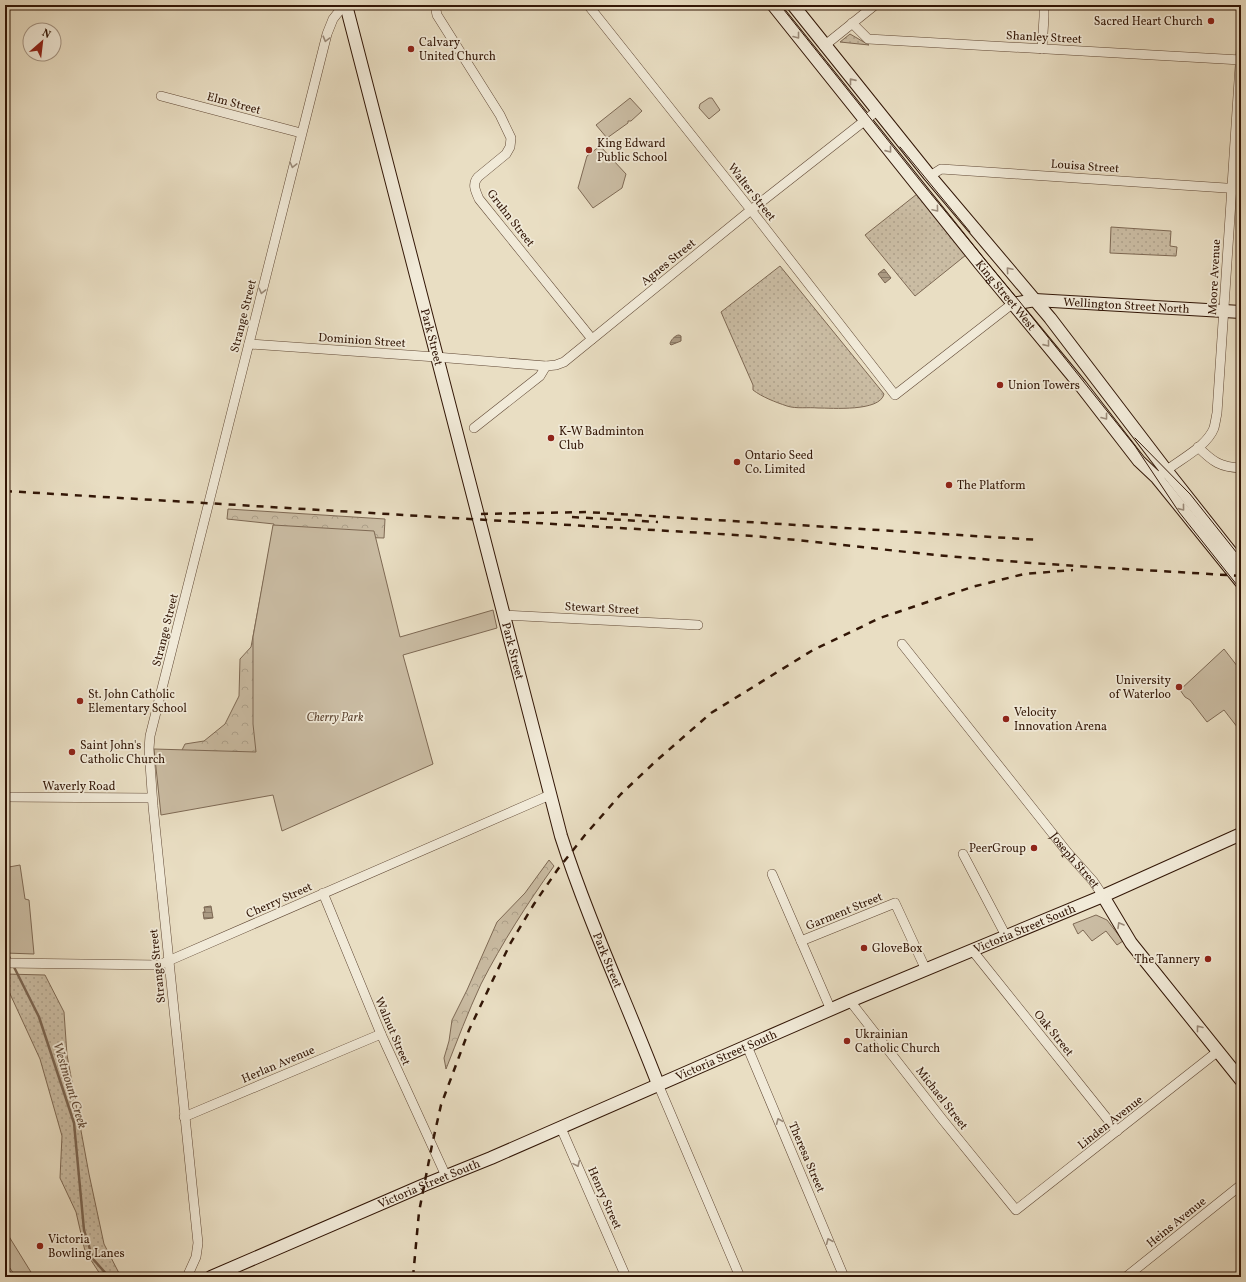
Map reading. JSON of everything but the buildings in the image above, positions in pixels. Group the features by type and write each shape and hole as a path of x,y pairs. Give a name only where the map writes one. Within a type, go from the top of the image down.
{"main road":[{"name":"Park Street","path":"345,5 550,795 570,866 658,1084"},
{"name":"King Street West","path":"773,5 1012,304 1081,386 1139,461 1157,478 1241,582"},
{"name":"King Street West","path":"793,5 824,46 930,176 1035,300 1241,565"},
{"name":"Wellington Street North","path":"1012,304 1035,300 1241,312"},
{"name":"Victoria Street South","path":"211,1277 446,1176 488,1160 658,1084 850,1001 1103,896 1241,834"},
{"name":"Joseph Street","path":"1103,896 1131,943 1241,1080"}],"street":[{"name":"Strange Street","path":"187,1277 196,1257 198,1243 152,798 149,749 150,736 327,34 333,19 345,5"},
{"name":"Gruhn Street","path":"435,5 437,15 500,115 511,138 510,147 506,154 478,176 475,181 474,186 479,199 592,339"},
{"name":"Walter Street","path":"588,5 751,210 895,395 1012,304"},
{"path":"824,46 875,5"},
{"path":"1042,49 1044,5"},
{"name":"Shanley Street","path":"852,23 868,39 1241,60"},
{"name":"Moore Avenue","path":"1157,478 1208,438 1214,428 1217,413 1224,310 1237,189 1241,50"},
{"name":"Elm Street","path":"161,96 302,133"},
{"name":"Agnes Street","path":"546,366 564,362 751,210 877,111"},
{"name":"Louisa Street","path":"930,176 941,169 1237,189"},
{"name":"Dominion Street","path":"249,344 546,366"},
{"path":"474,428 540,376 546,366"},
{"path":"1198,447 1217,464 1227,468 1241,468"},
{"name":"Stewart Street","path":"504,615 698,625"},
{"name":"Joseph Street","path":"902,644 1068,853 1093,881 1103,896"},
{"name":"Cherry Street","path":"5,963 159,965 550,795"},
{"name":"Waverly Road","path":"5,797 152,798"},
{"path":"963,854 1006,936"},
{"path":"772,874 831,1010"},
{"name":"Walnut Street","path":"323,893 381,1034 446,1176"},
{"name":"Garment Street","path":"801,941 895,903 926,970"},
{"name":"Oak Street","path":"972,950 1117,1131"},
{"name":"Michael Street","path":"850,1001 942,1119 1016,1210"},
{"name":"Herlan Avenue","path":"184,1117 381,1034"},
{"name":"Theresa Street","path":"747,1046 844,1277"},
{"name":"Linden Avenue","path":"1016,1210 1217,1052"},
{"name":"Park Street","path":"658,1084 740,1277"},
{"name":"Henry Street","path":"561,1128 626,1277"},
{"name":"Heins Avenue","path":"1126,1277 1241,1185"}],"green space":[{"path":"850,34 869,45 840,42"},
{"path":"630,98 642,111 607,138 596,125"},
{"path":"709,98 712,98 720,110 709,119 699,108 700,104"},
{"path":"600,146 626,174 622,188 593,208 578,188 587,156"},
{"path":"917,194 966,255 915,296 865,235"},
{"path":"1111,227 1171,231 1170,246 1177,247 1176,256 1110,253"},
{"path":"780,266 884,394 881,400 874,404 855,408 794,407 773,401 753,390 753,385 721,312"},
{"path":"228,509 385,519 384,538 285,535 265,764 180,754 185,744 204,741 225,724 239,696 240,659 251,647 274,524 227,519"},
{"name":"Cherry Park","path":"273,525 374,531 400,637 493,610 497,628 403,655 433,764 282,831 273,795 161,815 154,749 256,752 253,724 253,637"},
{"path":"1224,649 1241,671 1241,732 1224,710 1207,722 1180,690"},
{"path":"5,850 9,867 20,865 25,899 29,900 34,954 5,953"},
{"path":"549,860 554,866 515,924 481,984 446,1069 444,1058 449,1041 452,1020 497,922 525,893"},
{"path":"1096,915 1107,920 1123,941 1117,945 1106,931 1092,941 1083,930 1078,934 1073,924"},
{"path":"5,974 45,975 64,1012 67,1055 89,1174 104,1244 121,1277 102,1277 85,1251 76,1212 60,1178 62,1136 40,1059 5,983"},
{"path":"5,1230 34,1277 16,1277 5,1261"}],"shaded area":[{"path":"884,269 891,278 885,283 878,274"},
{"path":"679,335 681,336 681,341 671,345 672,340"},
{"path":"211,906 213,918 204,919 204,907"}],"waterway":[{"name":"Westmount Creek","path":"5,948 11,961"},
{"name":"Westmount Creek","path":"13,965 39,1017 74,1123 84,1230 93,1259 109,1277"}],"tram line":[{"path":"780,5 1135,446 1179,512 1241,590"},
{"path":"900,147 970,232"},
{"path":"1135,438 1190,494 1241,558"}],"railway":[{"path":"5,491 753,536 943,556 1072,566 1241,576"},
{"path":"481,514 586,512 1040,540"},
{"path":"572,517 658,522"},
{"path":"413,1277 419,1212 441,1105 469,1030 510,944 534,904 558,869 621,794 711,713 813,650 880,618 972,587 1024,574 1073,570"}],"place":[{"name":"Sacred Heart Church","path":"1211,21"},
{"name":"Calvary United Church","path":"411,49"},
{"name":"King Edward Public School","path":"589,150"},
{"name":"Union Towers","path":"1000,385"},
{"name":"K-W Badminton Club","path":"551,438"},
{"name":"Ontario Seed Co. Limited","path":"737,462"},
{"name":"The Platform","path":"949,485"},
{"name":"University of Waterloo","path":"1179,687"},
{"name":"St. John Catholic Elementary School","path":"80,701"},
{"name":"Velocity Innovation Arena","path":"1006,719"},
{"name":"Saint John's Catholic Church","path":"72,752"},
{"name":"PeerGroup","path":"1034,848"},
{"name":"GloveBox","path":"864,948"},
{"name":"The Tannery","path":"1208,959"},
{"name":"Ukrainian Catholic Church","path":"847,1041"},
{"name":"Victoria Bowling Lanes","path":"40,1246"}]}
